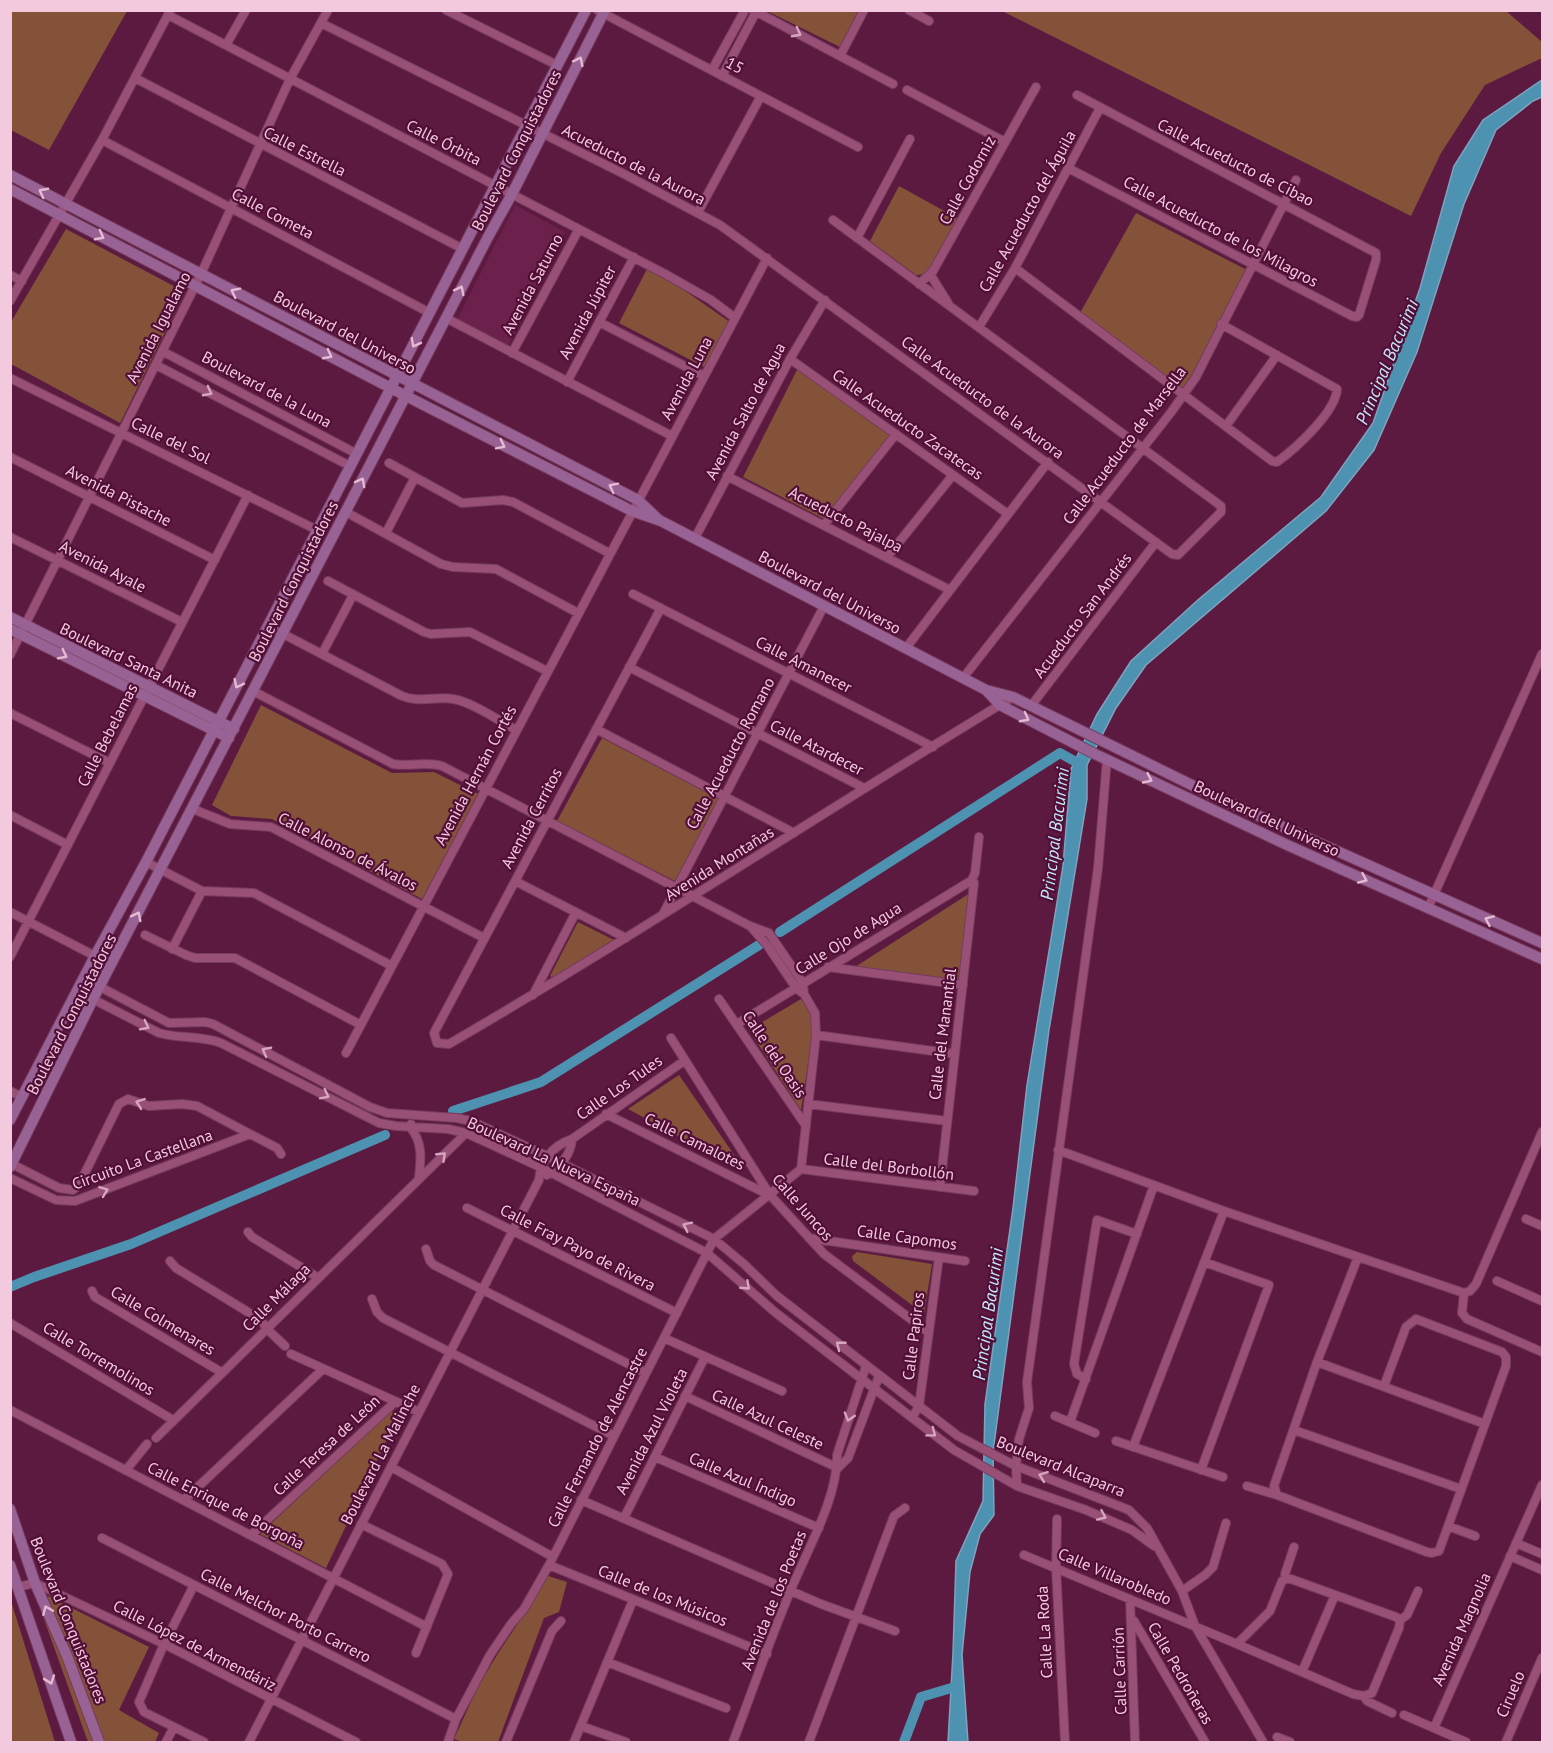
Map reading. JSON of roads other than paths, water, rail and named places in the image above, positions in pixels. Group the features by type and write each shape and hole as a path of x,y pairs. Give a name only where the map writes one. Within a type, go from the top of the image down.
{"street":[{"path":"226,45 246,10"},
{"name":"Avenida Igualamo","path":"10,655 19,630 58,560 201,274 290,79 328,10"},
{"path":"446,10 557,65"},
{"name":"Boulevard Conquistadores","path":"10,1120 217,726 586,10"},
{"path":"711,70 745,10"},
{"path":"840,56 864,10"},
{"path":"909,10 929,21"},
{"path":"722,76 755,11 893,84"},
{"name":"Boulevard Conquistadores","path":"11,1165 93,999 512,194 602,12"},
{"name":"15","path":"602,12 858,147"},
{"path":"12,297 102,140 169,13"},
{"name":"Calle Órbita","path":"169,13 290,79 634,257 687,286 735,318"},
{"name":"Acueducto de la Aurora","path":"321,23 698,212 767,258"},
{"name":"Calle Estrella","path":"135,78 463,249"},
{"name":"Calle Codorniz","path":"920,284 930,274 1036,87"},
{"path":"907,90 1005,142"},
{"name":"Calle Acueducto de Cibao","path":"1077,95 1372,251 1377,256 1359,315"},
{"path":"698,212 760,96"},
{"name":"Calle Acueducto del Águila","path":"979,327 1015,268 1100,108"},
{"path":"857,238 910,139"},
{"name":"Calle Cometa","path":"102,140 430,313"},
{"name":"Calle Acueducto de los Milagros","path":"1068,168 1352,316 1359,315"},
{"name":"Boulevard del Universo","path":"10,175 638,500 661,521"},
{"name":"Calle Acueducto de Marsella","path":"963,678 1196,376 1296,180"},
{"name":"Boulevard del Universo","path":"10,189 406,396 632,511 661,521 695,538 986,690 1013,697 1212,795 1542,943"},
{"path":"833,220 1142,448"},
{"name":"Avenida Saturno","path":"513,353 579,229"},
{"name":"Avenida Júpiter","path":"567,382 634,257"},
{"name":"Calle Acueducto de la Aurora","path":"767,258 1172,554 1178,555 1219,514 1221,506 1142,448"},
{"name":"Avenida Luna","path":"632,511 767,258"},
{"path":"1015,268 1272,460 1280,460 1314,429 1336,394 1335,387 1221,324"},
{"path":"930,274 949,306"},
{"path":"10,275 22,281"},
{"name":"Avenida Salto de Agua","path":"695,538 790,359 825,300"},
{"path":"446,318 672,436"},
{"path":"599,322 704,376"},
{"path":"294,337 300,326"},
{"name":"Boulevard de la Luna","path":"162,351 357,454"},
{"path":"1226,426 1276,355"},
{"name":"Calle Acueducto Zacatecas","path":"790,359 1008,514"},
{"name":"Boulevard de la Luna","path":"156,365 350,466"},
{"name":"Calle del Sol","path":"10,378 317,530"},
{"path":"280,429 286,416"},
{"path":"825,525 896,434"},
{"name":"Avenida Pistache","path":"10,457 214,560"},
{"path":"906,648 1048,462"},
{"path":"390,463 462,503 503,500 513,502 609,553"},
{"path":"887,557 953,475"},
{"name":"Acueducto Pajalpa","path":"727,476 950,590"},
{"path":"386,533 415,477"},
{"name":"Calle Bebelamas","path":"10,957 248,495"},
{"name":"Avenida Hernán Cortés","path":"346,1053 632,511"},
{"path":"346,512 447,566 496,569 578,613"},
{"name":"Avenida Ayale","path":"10,537 182,622"},
{"name":"Acueducto San Andrés","path":"1031,706 1156,542"},
{"path":"328,581 427,633 470,632 547,671"},
{"name":"Calle Amanecer","path":"633,594 933,747"},
{"path":"322,654 353,595"},
{"name":"Calle Acueducto Romano","path":"663,915 824,606"},
{"name":"Avenida Cerritos","path":"437,1043 434,1032 661,608"},
{"name":"Boulevard Santa Anita","path":"10,617 19,630 232,733"},
{"path":"268,626 408,698 447,698 461,701 516,730"},
{"path":"1428,908 1542,654"},
{"name":"Calle Atardecer","path":"629,667 864,788"},
{"name":"Boulevard del Universo","path":"986,690 1000,705 1095,754 1542,959"},
{"path":"253,691 393,764 428,763 442,766 750,926 800,986 816,1013 816,1035 801,1169"},
{"name":"Avenida Montañas","path":"437,1043 449,1044 533,996 1013,697"},
{"path":"10,712 110,763"},
{"path":"1056,734 1068,724"},
{"path":"596,729 794,833"},
{"path":"1017,1486 1012,1464 1029,1408 1027,1382 1098,868 1107,759"},
{"name":"Calle Alonso de Ávalos","path":"193,808 230,824 271,827 484,938"},
{"path":"10,815 68,845"},
{"name":"Calle del Manantial","path":"940,1187 979,837"},
{"path":"146,862 202,891 254,892 392,966"},
{"path":"515,881 626,938"},
{"name":"Calle Ojo de Agua","path":"737,1024 828,967 973,884"},
{"path":"172,949 202,891"},
{"path":"10,912 95,956"},
{"path":"533,996 576,912"},
{"path":"145,935 195,958 235,958 361,1025"},
{"path":"828,967 963,985"},
{"name":"Boulevard La Nueva España","path":"83,978 169,1023 205,1022 213,1024 370,1107 387,1113 471,1121 714,1239 777,1296 957,1436 970,1443"},
{"name":"Boulevard La Nueva España","path":"77,991 159,1033 171,1036 199,1036 221,1043 379,1123 448,1129 466,1133 540,1167 707,1253 776,1313 861,1380 954,1450 970,1459"},
{"name":"Calle del Oasis","path":"719,999 806,1126"},
{"path":"816,1035 955,1054"},
{"name":"Calle Juncos","path":"671,1038 770,1195 824,1254 928,1332"},
{"name":"Calle Los Tules","path":"540,1167 559,1144 572,1139 684,1061"},
{"path":"10,1090 22,1096"},
{"name":"Circuito La Castellana","path":"11,1165 59,1188 73,1190 79,1185 119,1104 128,1099 149,1106 182,1104 197,1106 277,1148 280,1154"},
{"path":"808,1104 947,1121"},
{"name":"Calle Camalotes","path":"606,1114 770,1195"},
{"path":"415,1116 410,1127 420,1148 418,1178"},
{"path":"1058,1150 1224,1212 1464,1293 1470,1291 1476,1284 1542,1132"},
{"name":"Calle Málaga","path":"156,1438 317,1277 466,1133"},
{"name":"Circuito La Castellana","path":"10,1178 56,1200 75,1201 250,1134"},
{"name":"Calle Los Tules","path":"551,1173 571,1151 572,1139"},
{"name":"Boulevard La Malinche","path":"249,1743 539,1180 540,1167"},
{"name":"Calle Fernando de Alencastre","path":"449,1742 456,1719 490,1655 511,1624 524,1610 551,1561 714,1239 801,1169"},
{"name":"Calle del Borbollón","path":"801,1169 974,1191"},
{"path":"539,1180 551,1173"},
{"path":"1070,1422 1154,1185"},
{"path":"73,1190 75,1201"},
{"name":"Calle Fray Payo de Rivera","path":"467,1208 677,1313"},
{"path":"1133,1447 1224,1212"},
{"path":"1526,1219 1542,1226"},
{"path":"1086,1378 1077,1374 1074,1364 1097,1220 1137,1234"},
{"path":"248,1232 252,1237 317,1277"},
{"name":"Calle Capomos","path":"809,1238 965,1261"},
{"path":"426,1249 434,1265 646,1373"},
{"name":"Calle Papiros","path":"912,1418 919,1406 939,1257"},
{"path":"1277,1495 1274,1486 1317,1362 1358,1257"},
{"path":"170,1262 176,1268 261,1320 288,1350 323,1369 419,1412"},
{"path":"1201,1470 1269,1285 1204,1262"},
{"path":"1497,1281 1542,1301"},
{"name":"Calle Colmenares","path":"92,1291 95,1297 221,1372"},
{"path":"1464,1293 1462,1309 1464,1317 1542,1352"},
{"path":"372,1299 377,1312 383,1318 614,1436"},
{"path":"1247,1486 1432,1553 1440,1549 1506,1366 1505,1354 1416,1318 1406,1327 1384,1386"},
{"name":"Calle Torremolinos","path":"10,1323 173,1420"},
{"path":"664,1338 782,1391"},
{"name":"Avenida Azul Violeta","path":"624,1518 705,1357"},
{"path":"1317,1362 1485,1424"},
{"name":"Avenida de los Poetas","path":"733,1743 790,1591 819,1528 838,1468 837,1455 866,1365"},
{"path":"184,1500 323,1369"},
{"name":"Avenida de los Poetas","path":"838,1468 848,1458 879,1376"},
{"name":"Calle Azul Celeste","path":"685,1396 838,1468"},
{"name":"Calle Teresa de León","path":"251,1535 395,1402"},
{"name":"Calle Enrique de Borgoña","path":"10,1410 427,1627"},
{"path":"1055,1416 1095,1432"},
{"path":"1294,1430 1461,1489"},
{"path":"1116,1441 1223,1477"},
{"name":"Boulevard Alcaparra","path":"970,1443 1012,1464 1129,1510 1147,1528 1182,1591 1195,1626 1260,1741"},
{"path":"126,1470 147,1444"},
{"name":"Calle Azul Índigo","path":"655,1457 819,1528"},
{"name":"Boulevard Alcaparra","path":"970,1459 1017,1486 1086,1510 1132,1530 1158,1549"},
{"name":"Calle de los Músicos","path":"391,1467 551,1561 633,1600 766,1654"},
{"name":"Avenida Magnolia","path":"1434,1728 1542,1485"},
{"path":"581,1500 790,1591 895,1631"},
{"path":"809,1743 894,1516 905,1508"},
{"name":"Boulevard Conquistadores","path":"10,1509 35,1583 71,1666 99,1743"},
{"name":"Calle La Roda","path":"1057,1519 1056,1567 1065,1743"},
{"path":"361,1524 442,1564 447,1571 446,1580 416,1653"},
{"path":"1182,1591 1213,1567 1226,1524"},
{"path":"1448,1526 1475,1536"},
{"name":"Calle Melchor Porto Carrero","path":"102,1538 456,1719"},
{"path":"1516,1543 1542,1554"},
{"path":"1286,1579 1285,1574 1294,1547"},
{"name":"Calle Villarobledo","path":"1024,1555 1353,1694 1364,1696 1367,1701 1392,1713"},
{"path":"1510,1556 1542,1570"},
{"name":"Boulevard Conquistadores","path":"10,1565 71,1743"},
{"path":"1238,1644 1270,1611 1282,1581 1286,1579 1400,1620"},
{"path":"18,1587 35,1583"},
{"name":"Calle López de Armendáriz","path":"35,1583 164,1644 356,1743"},
{"path":"194,1585 164,1644 139,1702 144,1712 204,1743"},
{"path":"1400,1620 1407,1616 1418,1591"},
{"path":"1302,1672 1335,1595"},
{"name":"Calle Carrión","path":"1130,1599 1136,1743"},
{"path":"574,1743 633,1600"},
{"name":"Calle Pedroñeras","path":"1132,1619 1204,1743"},
{"path":"1364,1696 1372,1693 1399,1628 1400,1620"},
{"path":"506,1743 552,1631 561,1621"},
{"name":"Ciruelo","path":"1506,1743 1542,1658"},
{"path":"608,1662 726,1708"},
{"path":"1404,1715 1466,1743"},
{"path":"581,1726 626,1743"},
{"path":"166,1743 174,1727"},
{"path":"1277,1737 1290,1743"}],"water":[{"path":"1542,80 1542,97 1533,101 1496,130 1464,204 1417,352 1374,450 1326,511 1146,665 1116,708 1087,765 1087,799 1049,1030 993,1452 994,1515 980,1534 970,1572 962,1655 968,1742 948,1742 956,1561 983,1501 985,1404 1013,1208 1027,1085 1063,866 1071,769 1097,714 1131,661 1199,599 1321,497 1373,423 1420,288 1454,166 1483,120"}],"waterway":[{"name":"Principal Bacurimi","path":"780,932 1060,753 1078,763"},
{"path":"453,1111 541,1082 759,945"},
{"path":"10,1287 131,1244 385,1135"},
{"path":"904,1742 921,1697 958,1686"}]}
